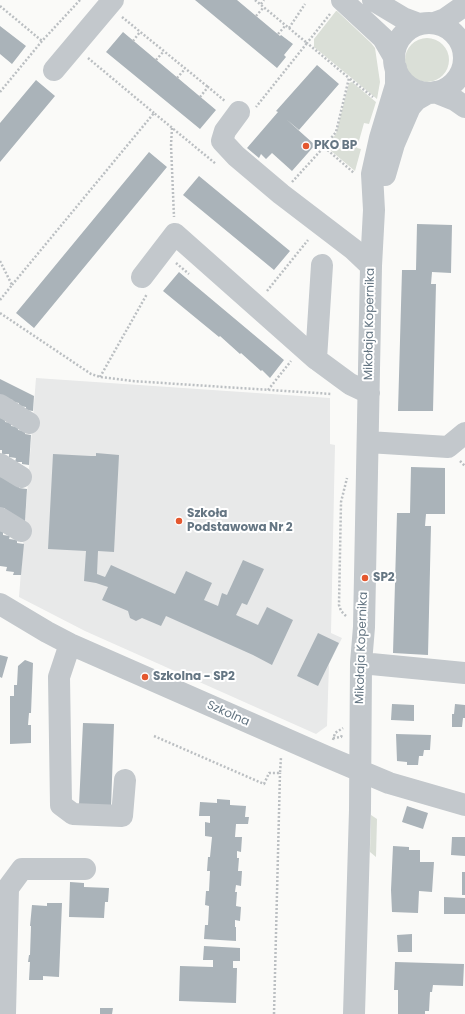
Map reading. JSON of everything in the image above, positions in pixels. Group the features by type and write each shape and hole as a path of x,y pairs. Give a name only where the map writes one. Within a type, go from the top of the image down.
{"street":[{"path":"373,0 403,18 426,24 444,26 453,32 464,53 460,74 454,83 445,89 432,93"},
{"path":"54,70 110,3"},
{"path":"395,62 396,46 401,36 409,29 445,19 465,5"},
{"path":"336,6 383,38 395,62 400,78 408,86 417,91 432,93 455,100 465,107"},
{"name":"Mikołaja Kopernika","path":"354,1014 360,770 352,726 361,663 364,627 371,266 374,210 372,174 381,132 396,85 395,62"},
{"name":"Mikołaja Kopernika","path":"374,210 394,144 404,121 416,100 432,93"},
{"path":"246,110 225,131 222,141 236,156 281,194 353,249 371,266"},
{"path":"145,284 175,234 316,359 350,384 369,393"},
{"path":"316,359 322,265"},
{"path":"0,405 29,423"},
{"path":"368,442 448,447 465,433"},
{"path":"0,464 21,477"},
{"path":"0,518 21,531"},
{"name":"Szkolna","path":"0,604 46,632 70,644 290,741 389,783 465,805"},
{"path":"70,644 59,677 61,805 73,814 122,816 125,780"},
{"path":"361,663 465,673"},
{"path":"5,1014 8,888 22,869 85,869"}],"path":[{"path":"0,92 42,41 80,0"},
{"path":"255,0 378,102"},
{"path":"261,4 264,0"},
{"path":"110,3 140,32 208,87"},
{"path":"278,34 287,27 305,4"},
{"path":"0,6 42,41"},
{"path":"246,110 307,43 336,6"},
{"path":"256,16 264,7"},
{"path":"133,41 140,32"},
{"path":"74,46 222,168"},
{"path":"156,60 164,51"},
{"path":"178,78 185,68"},
{"path":"281,194 336,132 349,78"},
{"path":"0,300 154,113"},
{"path":"172,128 171,145 175,234"},
{"path":"324,147 356,174"},
{"path":"255,305 308,240 314,244"},
{"path":"173,260 191,275"},
{"path":"0,261 12,284"},
{"path":"100,377 145,284"},
{"path":"0,313 72,362 91,374 100,377 334,394"},
{"path":"268,390 293,358"},
{"path":"154,736 264,784 269,773 280,773"},
{"path":"274,1014 281,750"}],"shaded area":[{"path":"336,11 375,48 380,82 377,99 314,47 314,39"},
{"path":"423,38 431,38 436,39 443,44 448,51 448,69 443,76 436,81 423,82 415,79 408,72 405,64 405,56 408,48 415,41"},
{"path":"352,82 376,102 369,124 364,123 357,148 361,149 355,171 330,150 336,142 332,139 336,134 349,83"},
{"name":"Szkoła Podstawowa Nr 2","path":"36,378 330,398 330,444 335,445 331,633 342,638 329,664 327,726 316,734 85,631 19,597"},
{"path":"371,815 377,819 376,857 370,852"}],"building":[{"path":"195,0 237,0 280,36 281,35 293,44 284,55 286,57 277,68"},
{"path":"0,26 26,46 12,64 0,54"},
{"path":"123,32 216,110 200,129 106,52"},
{"path":"317,65 339,84 299,130 286,119 315,145 292,171 272,153 266,159 261,154 259,158 247,148 278,112 276,111"},
{"path":"36,80 55,96 0,162 0,123"},
{"path":"149,152 167,167 34,328 16,313"},
{"path":"199,176 290,251 274,270 183,195"},
{"path":"417,224 452,225 451,273 432,272 431,284 436,284 433,411 398,411 402,270 416,270"},
{"path":"179,272 284,360 270,378 163,291"},
{"path":"0,379 34,396 33,411 26,410 26,407 19,406 19,403 0,396"},
{"path":"0,418 5,419 5,422 12,423 11,426 18,427 18,430 25,431 25,434 31,435 29,465 22,464 22,462 15,462 16,458 9,457 9,454 2,454 2,450 0,450"},
{"path":"96,453 119,455 114,552 98,551 97,574 105,577 111,565 175,594 186,571 212,583 204,600 218,606 222,593 227,595 243,560 264,569 247,605 242,603 236,615 258,625 267,607 293,620 272,665 166,616 161,626 142,618 136,621 130,618 128,611 102,600 108,587 84,581 86,551 48,549 53,454 96,456"},
{"path":"411,467 445,468 445,514 426,514 425,526 431,526 428,655 393,653 397,513 410,513"},
{"path":"0,477 7,478 19,485 19,488 27,489 25,521 17,520 5,512 5,508 0,508"},
{"path":"0,531 3,532 3,535 10,536 9,539 17,540 17,543 24,544 21,575 13,575 14,572 6,571 7,567 0,566"},
{"path":"318,633 339,643 318,686 297,676"},
{"path":"0,655 8,657 2,678 0,677"},
{"path":"25,660 33,663 31,713 29,713 28,725 31,725 31,743 10,744 10,696 14,696 14,685 17,685 18,666"},
{"path":"392,704 414,705 414,721 391,720"},
{"path":"455,704 465,705 465,718 463,718 462,727 452,727 452,714 454,714"},
{"path":"83,723 114,724 111,807 79,805"},
{"path":"396,734 431,735 430,750 424,750 423,756 419,756 418,765 407,765 407,762 397,761"},
{"path":"217,799 230,800 230,805 246,806 245,817 249,817 248,824 236,824 235,837 242,837 241,852 237,851 237,858 239,858 238,871 242,871 241,886 236,885 235,892 237,892 236,906 241,907 240,921 235,920 236,941 204,939 205,925 208,925 209,906 205,905 206,891 209,891 210,871 207,871 212,837 205,836 205,822 210,823 210,816 199,816 200,802 217,803"},
{"path":"407,806 428,813 423,829 402,822"},
{"path":"452,837 465,837 465,856 451,855"},
{"path":"393,846 409,847 409,850 420,850 420,862 434,862 432,892 419,891 418,913 392,912 391,890"},
{"path":"462,872 465,872 465,895 462,895"},
{"path":"70,882 84,883 84,887 109,888 108,902 105,902 104,918 69,917"},
{"path":"444,897 465,898 465,914 444,914"},
{"path":"47,903 62,903 59,977 43,976 43,980 29,980 30,962 28,962 30,955 32,905 47,906"},
{"path":"412,934 412,952 398,952 397,935"},
{"path":"204,946 240,948 240,961 233,961 233,968 237,968 236,1003 179,1001 180,966 213,967 213,960 203,960"},
{"path":"395,962 464,964 463,986 433,985 432,992 430,992 429,1011 425,1011 425,1014 398,1014 398,990 394,990"},
{"path":"100,1008 113,1008 112,1014 100,1014"}],"place":[{"name":"PKO BP","path":"306,146"},
{"name":"Szkoła Podstawowa Nr 2","path":"179,521"},
{"name":"SP2","path":"365,578"},
{"name":"Szkolna - SP2","path":"145,677"}]}
